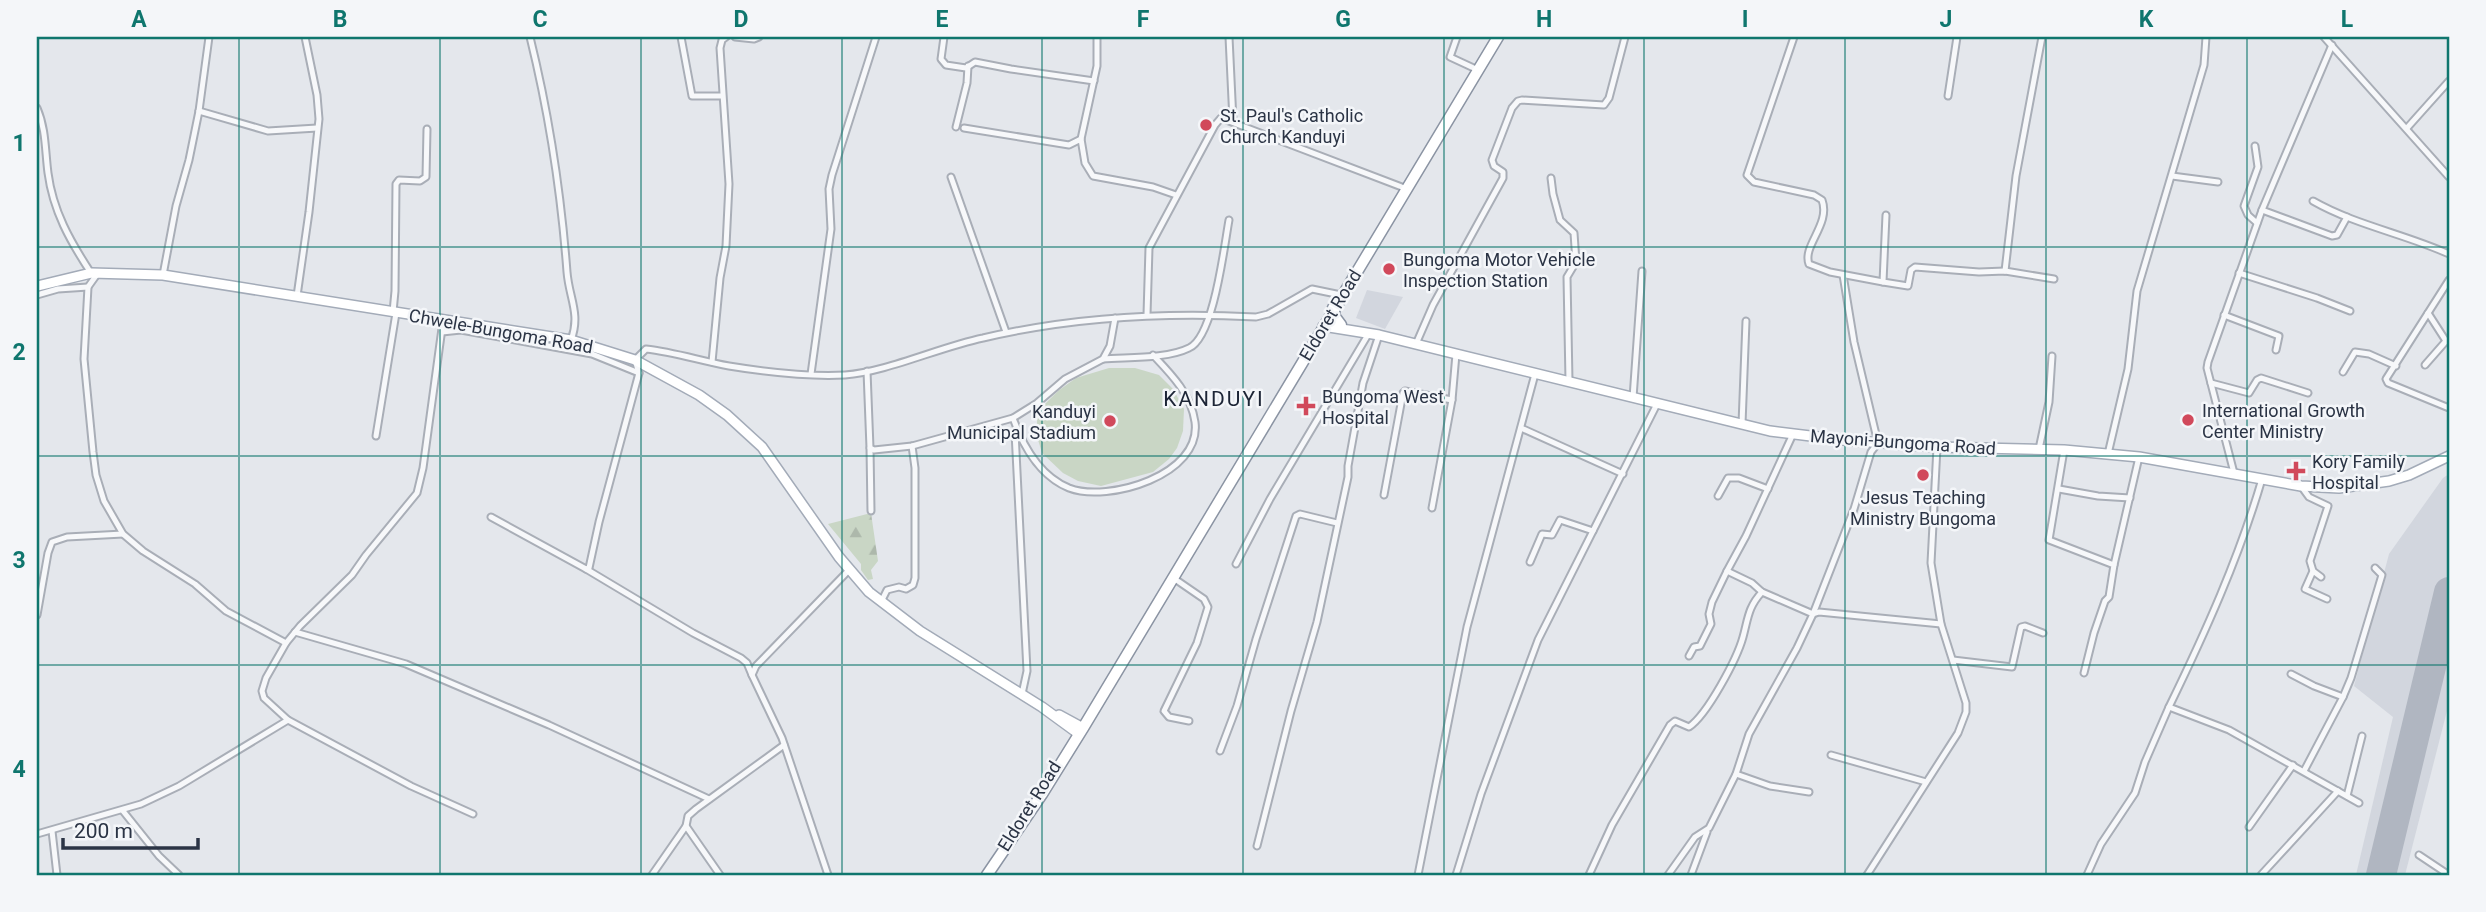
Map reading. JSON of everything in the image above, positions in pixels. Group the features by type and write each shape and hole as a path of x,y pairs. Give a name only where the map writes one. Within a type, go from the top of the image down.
{"highway":[{"name":"Eldoret Road","path":"986,875 1042,794 1498,37"},
{"path":"1333,308 1341,325"}],"main road":[{"name":"Chwele-Bungoma Road","path":"37,286 94,273 163,275 443,321 494,333 571,340 635,360 699,396 751,435 849,569 881,602 951,652 1079,730"},
{"path":"1324,324 1341,325 1369,333"},
{"path":"1324,324 1369,333"},
{"name":"Mayoni-Bungoma Road","path":"1369,333 1657,404 1793,434 1937,447 2064,450 2139,457 2301,486 2339,488 2363,486 2409,475 2449,456"}],"street":[{"path":"163,275 199,111 209,37"},
{"path":"297,296 319,119 305,37"},
{"path":"530,37 544,96 564,222 567,275 576,317 576,327 571,340"},
{"path":"681,37 690,93 694,97 722,96"},
{"path":"712,362 728,213 729,184 720,48 726,37"},
{"path":"734,37 759,37"},
{"path":"811,374 831,229 832,175 876,37"},
{"path":"944,37 941,62 946,65 968,66 975,62 1094,81"},
{"path":"1097,37 1097,66 1081,139 1085,163 1093,176 1153,187 1176,195"},
{"path":"1229,37 1233,121"},
{"path":"1457,37 1450,57 1478,70"},
{"path":"1416,344 1433,304 1503,178 1503,172 1494,166 1492,160 1512,108 1522,100 1604,105 1609,98 1625,37"},
{"path":"1794,37 1747,175 1754,182 1814,195 1822,200 1824,217 1807,260 1812,265 1843,275 1908,286 1911,270 1915,267 1979,272 2005,271 2054,279"},
{"path":"1948,96 1957,37"},
{"path":"2005,271 2016,176 2042,37"},
{"path":"2108,454 2128,369 2137,291 2204,65 2206,37"},
{"path":"2324,37 2448,173"},
{"path":"2234,473 2208,362 2262,210 2332,45"},
{"path":"956,127 967,83 968,66"},
{"path":"2407,128 2449,81"},
{"path":"37,107 46,145 48,173 61,225 94,273 88,287 84,359 96,475 104,501 122,534 143,551 195,584 226,611 286,643"},
{"path":"199,111 268,131 317,128"},
{"path":"1147,315 1149,248 1221,118 1407,189"},
{"path":"964,128 1069,145 1081,139"},
{"path":"376,436 395,313 396,184 399,180 420,181 426,177 427,129"},
{"path":"2255,146 2258,158 2256,175 2244,206 2248,215 2257,223"},
{"path":"2172,176 2218,182"},
{"path":"951,177 1006,332"},
{"path":"1551,178 1560,220 1573,232 1575,242 1576,262 1567,281 1569,381"},
{"path":"2313,201 2449,254"},
{"path":"2262,210 2332,236 2337,235 2347,216"},
{"path":"1882,282 1886,215"},
{"path":"870,448 874,450 912,446 1013,418 1037,403 1065,379 1103,359 1173,353 1195,345 1200,340 1210,315 1229,220"},
{"path":"1633,398 1642,271"},
{"path":"2239,272 2350,311"},
{"path":"1691,875 1709,828 1735,774 1749,734 1813,614 1854,509 1871,452 1878,443 1854,342 1843,275"},
{"path":"2448,286 2386,379 2388,383 2449,408"},
{"path":"37,295 58,289 88,287"},
{"path":"586,569 590,565 639,373 635,360 640,352 646,349 778,372 846,375 962,342 1034,327 1147,315 1256,317 1268,314 1312,289 1341,295"},
{"path":"2425,365 2446,341 2428,313"},
{"path":"2224,315 2279,336 2276,350"},
{"path":"1103,359 1110,346 1115,318"},
{"path":"443,321 423,468 417,493 352,575 286,643 266,678 262,691 264,698 288,720 411,786 473,814"},
{"path":"1742,424 1746,321"},
{"path":"442,332 461,330 494,333 592,354 639,373"},
{"path":"1257,846 1290,711 1317,622 1348,477 1369,333"},
{"path":"1236,564 1270,499 1369,333"},
{"path":"2343,372 2355,352 2369,354 2396,366"},
{"path":"1432,508 1452,400 1456,354"},
{"path":"1013,418 1027,450 1051,476 1067,487 1101,492 1129,488 1154,480 1186,456 1196,431 1186,395 1153,355"},
{"path":"2039,449 2049,402 2052,356"},
{"path":"867,371 871,511"},
{"path":"1418,875 1466,627 1535,373"},
{"path":"2211,383 2249,393 2259,378 2308,393"},
{"path":"1384,495 1403,393 1405,391 1452,400"},
{"path":"1456,875 1481,794 1538,640 1657,404"},
{"path":"1013,418 1018,448 1026,611 1027,671 1022,695"},
{"path":"1521,428 1623,474"},
{"path":"1689,656 1694,647 1700,646 1711,624 1709,614 1712,602 1793,434"},
{"path":"881,602 887,590 899,587 906,589 913,585 915,578 915,468 912,446"},
{"path":"1867,875 1958,733 1966,712 1964,693 1941,624 1931,562 1937,447"},
{"path":"2064,450 2050,542 2114,565"},
{"path":"2084,673 2094,633 2105,601 2109,597 2139,457"},
{"path":"1718,496 1728,478 1734,477 1768,489"},
{"path":"2090,874 2107,835 2135,793 2169,707 2206,631 2241,545 2262,478"},
{"path":"2301,486 2309,497 2328,506 2310,561 2313,572 2305,589 2327,599"},
{"path":"2059,489 2130,498"},
{"path":"1220,751 1237,706 1296,516 1300,514 1337,523"},
{"path":"491,517 747,663 784,745 828,875"},
{"path":"1530,562 1541,536 1544,533 1552,535 1560,520 1593,531"},
{"path":"37,615 52,542 66,537 122,534"},
{"path":"2304,771 2351,678 2382,575 2375,568"},
{"path":"752,675 756,666 849,569"},
{"path":"1727,571 1752,583 1762,592 1813,614 1819,612 1941,624"},
{"path":"2313,572 2321,577"},
{"path":"1172,577 1207,603 1197,643 1164,710 1168,717 1189,722"},
{"path":"1589,875 1612,825 1670,725 1675,721 1689,727 1701,718 1739,649 1748,613 1762,592"},
{"path":"1953,660 2012,667 2021,627 2043,633"},
{"path":"295,632 406,664 549,725 709,799"},
{"path":"2291,674 2343,697"},
{"path":"2169,707 2229,730 2359,803"},
{"path":"37,834 123,811 160,796 288,720"},
{"path":"2347,796 2362,736"},
{"path":"652,875 686,826 688,816 784,745"},
{"path":"1830,755 1926,782"},
{"path":"2249,827 2293,765"},
{"path":"1735,774 1770,786 1809,792"},
{"path":"2261,875 2338,791"},
{"path":"123,811 159,856 179,875"},
{"path":"686,826 720,875"},
{"path":"1668,875 1695,837 1709,828"},
{"path":"52,831 57,875"},
{"path":"2419,855 2449,875"}],"shaded area":[{"path":"1367,290 1403,297 1385,329 1356,318"},
{"path":"2449,474 2449,703 2405,875 2356,875 2393,717 2354,686 2389,554 2443,478"}],"green space":[{"name":"Kanduyi Municipal Stadium","path":"1109,368 1135,368 1159,375 1173,389 1184,409 1183,431 1177,448 1169,459 1153,472 1101,486 1078,481 1063,473 1042,453 1036,433 1038,411 1058,391 1076,378"},
{"path":"871,513 878,561 871,570 873,579 868,580 861,570 861,564 828,524"}],"runway":[{"path":"2381,875 2449,592"}],"place":[{"name":"St. Paul's Catholic Church Kanduyi","path":"1206,125"},
{"name":"Bungoma Motor Vehicle Inspection Station","path":"1389,269"},
{"name":"Bungoma West Hospital","path":"1306,406"},
{"name":"International Growth Center Ministry","path":"2188,420"},
{"name":"Kanduyi Municipal Stadium","path":"1110,421"},
{"name":"Kory Family Hospital","path":"2296,471"},
{"name":"Jesus Teaching Ministry Bungoma","path":"1923,475"}],"district":[{"name":"KANDUYI","path":"1214,399"}]}
